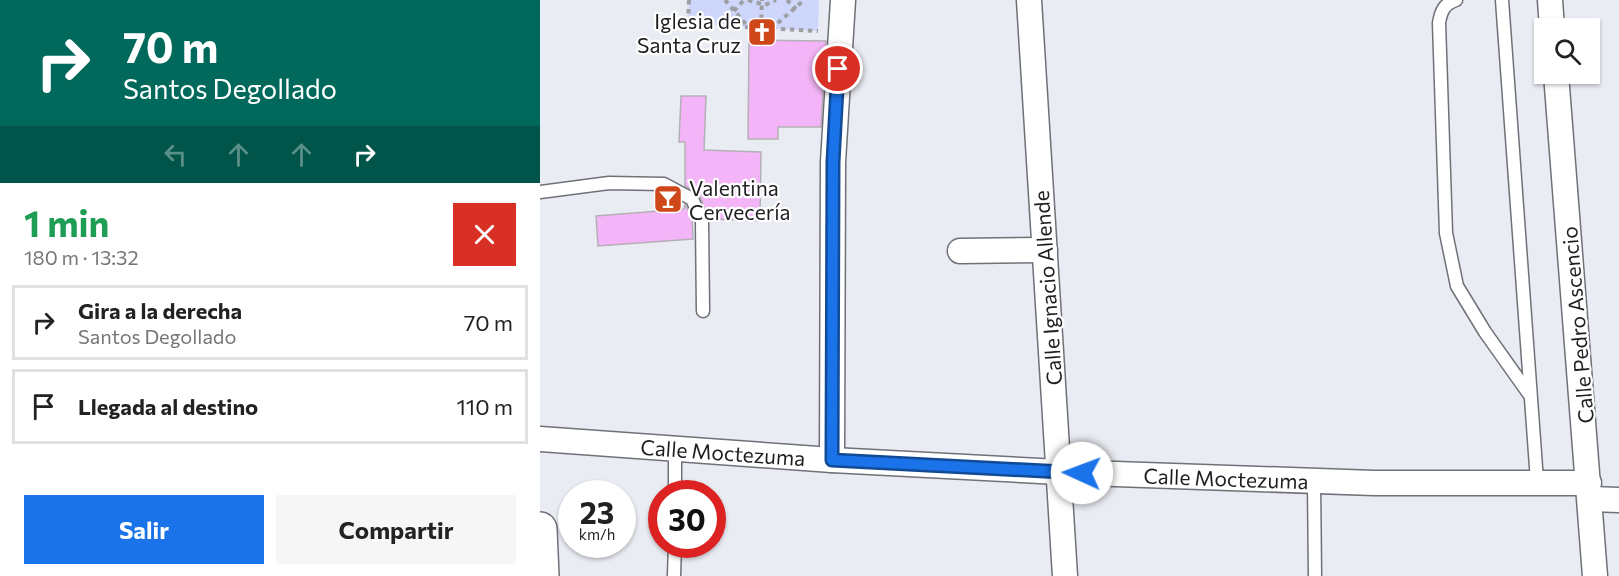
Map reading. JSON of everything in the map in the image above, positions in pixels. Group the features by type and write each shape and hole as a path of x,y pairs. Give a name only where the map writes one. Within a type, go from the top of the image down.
{"main road":[{"path":"540,529 542,576"}],"street":[{"path":"832,460 833,162 843,0"},
{"name":"Calle Ignacio Allende","path":"1029,0 1065,576"},
{"path":"1550,0 1551,18"},
{"name":"Calle Pedro Ascencio","path":"1557,84 1595,576"},
{"path":"960,250 1045,250"},
{"name":"Calle Moctezuma","path":"540,439 832,460 1059,472 1314,481 1537,481 1590,491 1619,500"}],"lane":[{"path":"1456,0 1448,2 1441,12 1438,23 1446,233 1457,286 1485,332 1530,395"},
{"path":"1502,0 1537,481"},
{"path":"540,192 609,183 664,184 692,199 702,221 703,311"},
{"path":"675,447 675,480"},
{"path":"1314,481 1315,576"},
{"path":"674,576 675,558"}],"path":[{"path":"689,0 688,24 819,31"},
{"path":"725,0 749,28"},
{"path":"734,11 746,0 762,2 776,0"},
{"path":"788,0 796,9"},
{"path":"771,29 804,0"},
{"path":"761,28 762,2"}],"shaded area":[{"path":"689,0 819,0 818,31 688,24"}],"building":[{"path":"749,40 826,41 821,127 778,127 778,139 748,139"},
{"path":"681,96 706,96 704,150 761,152 760,221 710,219 699,195 685,186 685,142 679,142"},
{"path":"685,204 692,218 693,239 598,246 596,216 684,209"}],"place":[{"name":"Iglesia de Santa Cruz","path":"762,32"},
{"name":"Valentina Cervecería","path":"668,199"}],"route":[{"path":"838,69 833,162 832,460 1082,473"}]}
